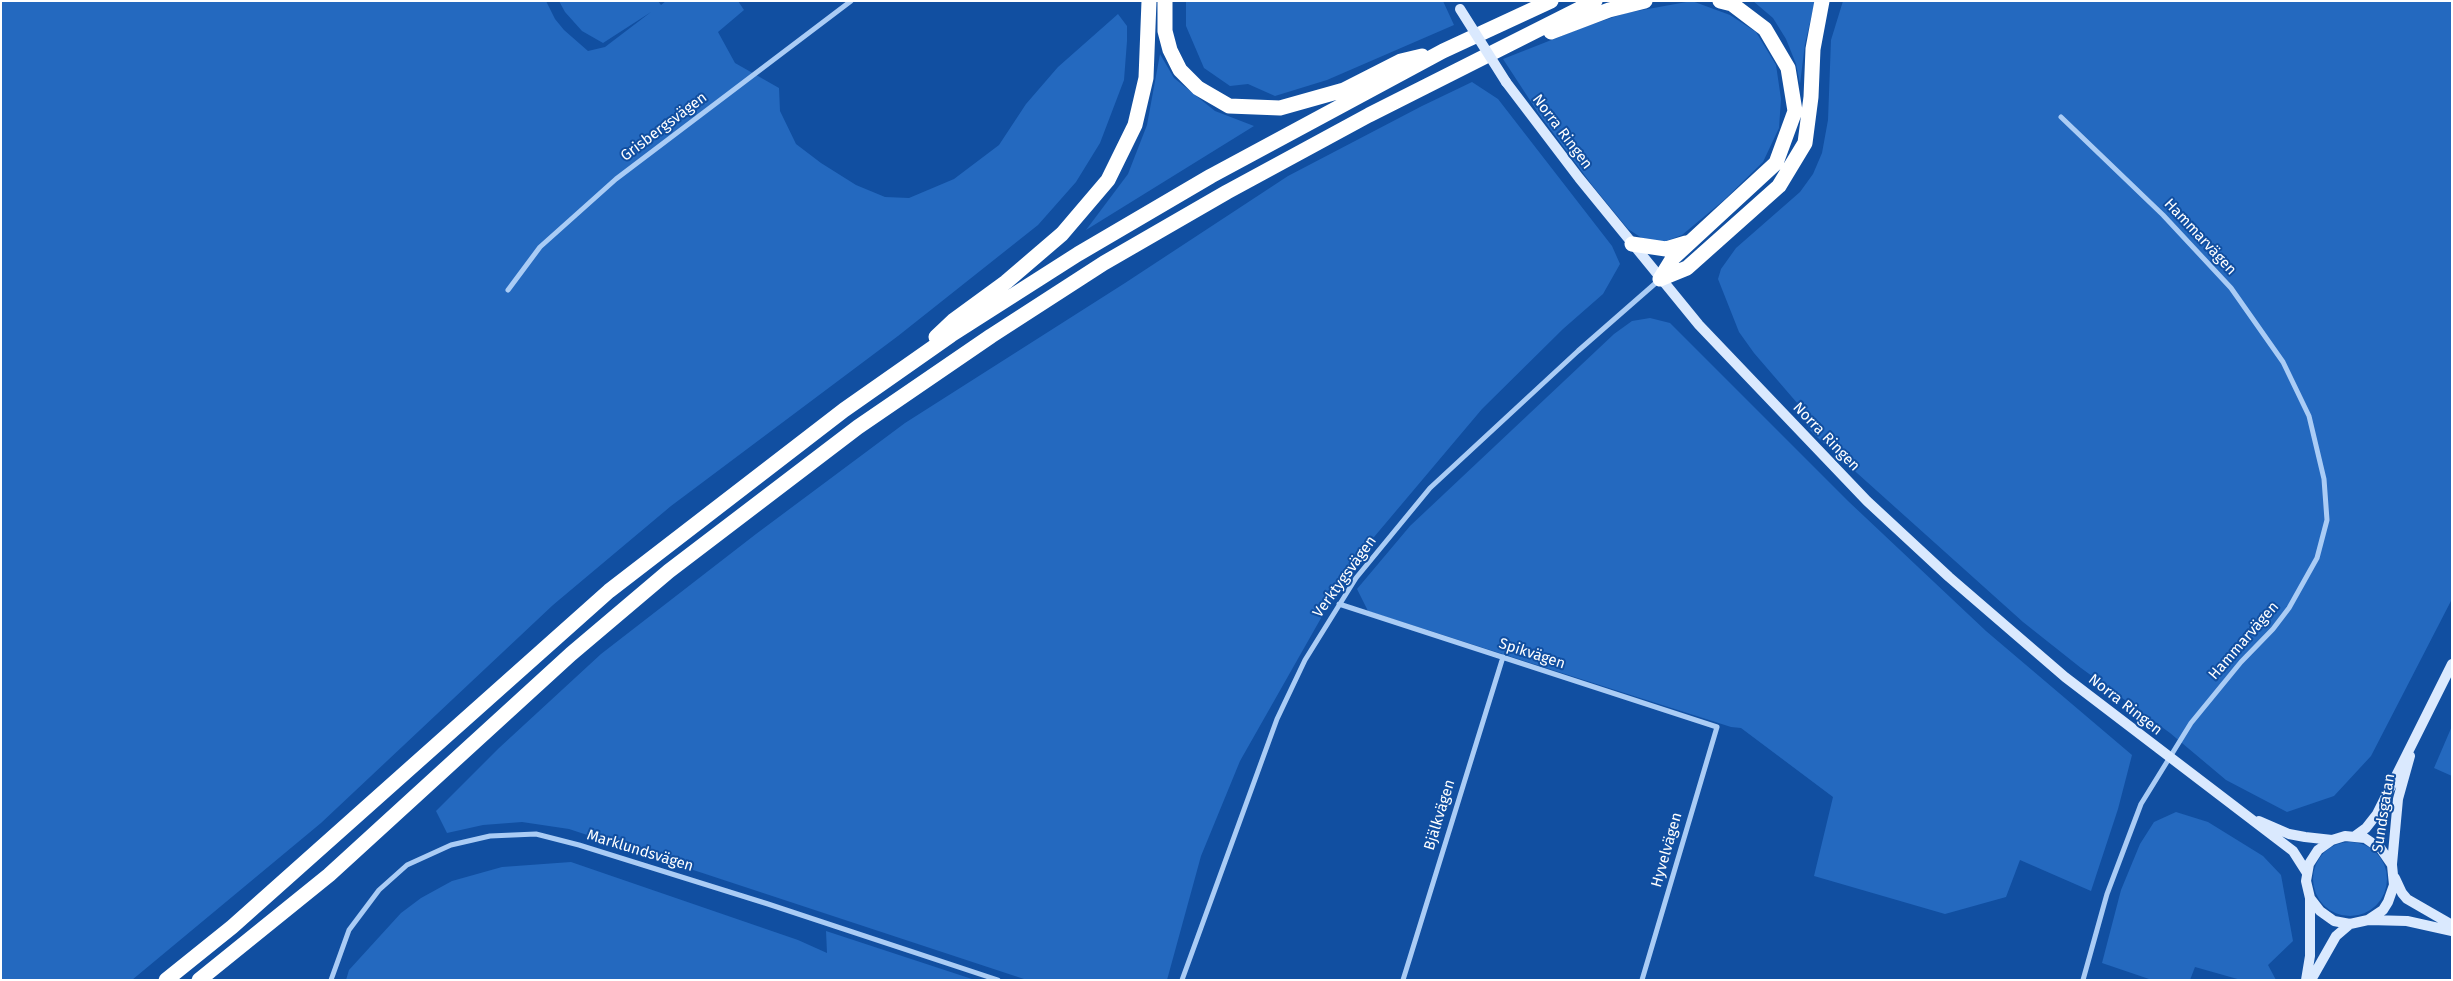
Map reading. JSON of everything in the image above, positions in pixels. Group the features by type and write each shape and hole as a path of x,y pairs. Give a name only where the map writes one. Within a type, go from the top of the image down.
{"highway":[{"path":"903,369 954,320 1006,282 1062,234 1108,180 1135,125 1146,78 1149,1"},
{"path":"1165,1 1165,31 1170,50 1180,70 1198,88 1229,106 1280,108 1344,90 1400,62 1443,51"},
{"path":"166,980 283,882 609,591 787,453 903,369 1070,259 1211,176 1443,51 1550,1"},
{"path":"199,980 329,875 571,654 662,577 758,501 858,427 991,336 1104,263 1226,192 1369,115 1595,1"},
{"path":"1516,40 1546,34 1609,10 1645,1"},
{"path":"1660,279 1674,258 1776,163 1795,111 1788,68 1765,29 1732,4 1720,1"},
{"path":"1660,279 1687,268 1778,186 1805,143 1811,97 1813,49 1822,1"},
{"path":"1632,244 1666,250 1685,242 1690,243"}],"main road":[{"name":"Norra Ringen","path":"1458,5 1506,82 1660,279 1699,325 1866,501 1949,577 2064,677 2168,758 2252,818 2293,851 2307,873"},
{"name":"Sundsgatan","path":"2355,836 2366,828 2377,814 2396,771 2452,664"},
{"name":"Sundsgatan","path":"2393,870 2398,799 2416,736"},
{"name":"Norra Ringen","path":"2252,818 2289,834 2332,840"},
{"path":"2306,980 2310,956 2310,898 2306,881 2307,873 2313,857 2332,840 2355,836 2364,838 2381,849 2393,870 2402,893 2407,899 2452,925"},
{"path":"2368,920 2383,910 2388,902 2394,885 2393,870"},
{"path":"2310,898 2326,917 2350,924 2368,920 2407,921 2452,931"},
{"path":"2311,980 2333,940 2350,924"}],"street":[{"name":"Grisbergsvägen","path":"508,290 540,247 616,179 851,1"},
{"name":"Hammarvägen","path":"2061,116 2163,215 2231,288 2284,362 2308,416 2324,479 2326,520 2317,558 2290,608 2273,629 2241,662 2191,723 2141,804 2107,894 2083,980"},
{"name":"Verktygsvägen","path":"1182,980 1277,719 1305,660 1356,578 1430,488 1578,351 1660,279"},
{"name":"Spikvägen","path":"1339,604 1717,727"},
{"name":"Bjälkvägen","path":"1403,980 1503,657"},
{"name":"Hyvelvägen","path":"1642,980 1717,727"},
{"name":"Marklundsvägen","path":"332,980 349,930 379,890 408,865 451,845 490,836 536,834 579,845 768,904 998,980"}],"shaded area":[{"path":"1,1 546,1 555,19 564,30 588,51 605,47 651,12 603,43 582,31 565,12 559,1 658,1 661,5 666,1 738,1 744,10 718,32 735,63 779,88 780,111 796,144 821,163 856,185 885,197 909,198 954,179 999,145 1026,104 1058,67 1118,14 1127,26 1127,41 1124,80 1100,143 1076,182 1038,225 898,336 671,506 553,605 321,823 132,980 1,980"},
{"path":"1186,1 1443,1 1454,25 1327,80 1275,96 1248,84 1230,86 1204,68 1186,26"},
{"path":"1692,1 1730,15 1756,32 1776,65 1781,99 1779,128 1763,162 1724,200 1682,235 1661,243 1648,242 1628,229 1592,185 1539,114 1503,59 1626,13"},
{"path":"1753,1 1815,1 1805,44 1800,84 1796,64 1786,39 1773,18"},
{"path":"1843,1 2452,1 2452,599 2371,756 2334,796 2287,812 2226,780 2170,733 2081,668 2023,622 1818,438 1809,429 1804,411 1754,353 1739,332 1718,279 1721,269 1736,248 1800,192 1813,174 1822,153 1828,120 1831,40"},
{"path":"1160,54 1174,78 1215,111 1254,126 1086,230 1128,174 1147,125"},
{"path":"1472,82 1498,99 1612,246 1620,264 1603,294 1563,329 1482,409 1369,543 1329,604 1240,761 1201,856 1167,980 1027,980 569,829 522,822 483,825 447,833 436,811 499,748 601,654 756,534 905,423 1125,283 1288,176"},
{"path":"1650,318 1670,323 1848,501 1986,631 2132,755 2118,809 2091,891 2020,860 2006,897 1945,914 1814,876 1833,797 1741,728 1731,727 1368,611 1357,589 1410,526 1614,334 1632,321"},
{"path":"2452,726 2452,776 2434,768"},
{"path":"2176,812 2208,822 2263,856 2281,875 2293,941 2268,965 2276,980 2241,980 2195,967 2190,980 2152,980 2102,963 2121,890 2140,844 2154,822"},
{"path":"2350,842 2371,848 2381,858 2387,879 2381,900 2371,910 2350,916 2329,910 2319,900 2313,879 2319,858 2329,848"},
{"path":"571,862 798,940 827,953 826,931 975,980 346,980 349,970 401,913 421,898 452,881 502,867"}]}
